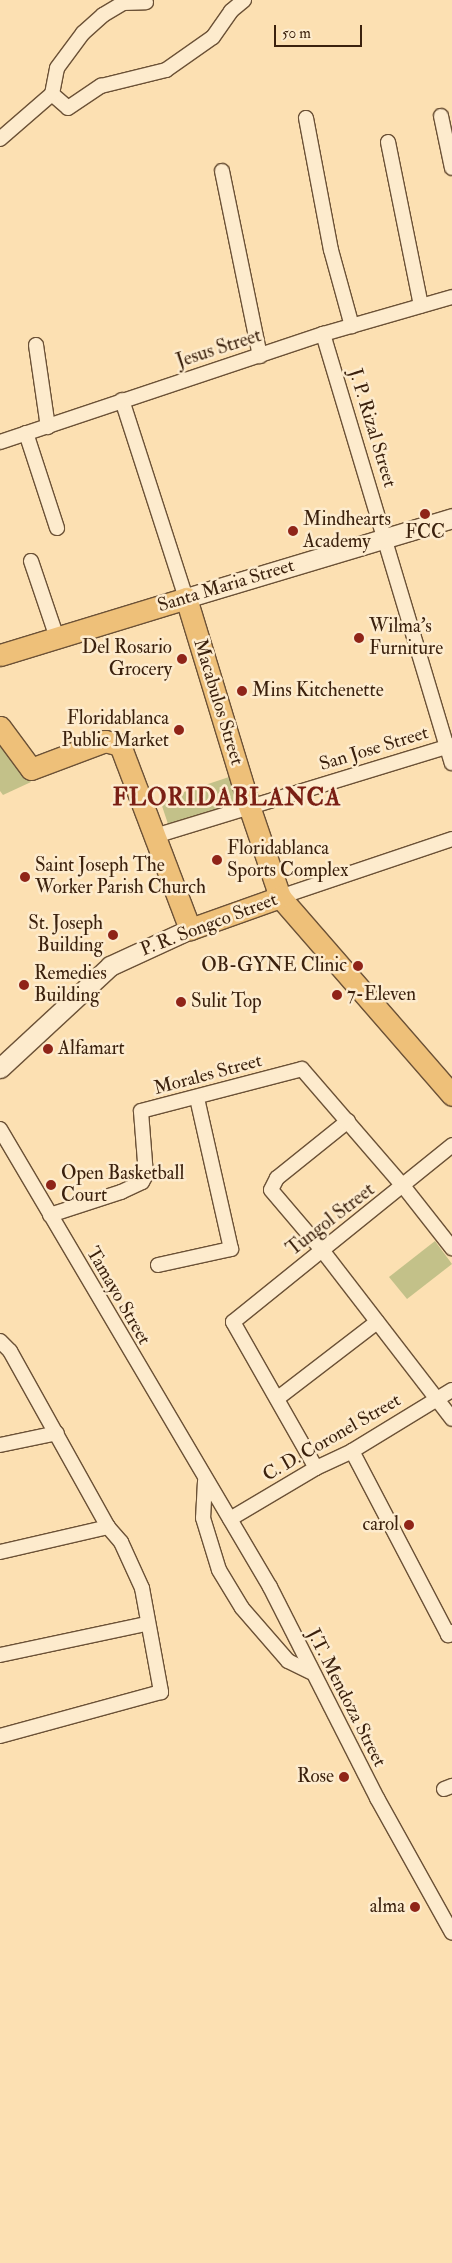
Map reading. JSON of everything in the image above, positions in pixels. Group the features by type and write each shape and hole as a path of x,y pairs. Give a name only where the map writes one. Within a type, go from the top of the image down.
{"main road":[{"name":"Santa Maria Street","path":"0,655 186,598"},
{"name":"Macabulos Street","path":"186,598 249,806 280,897 452,1096"},
{"path":"0,727 31,770 104,742 115,741 124,750 190,929"},
{"name":"P. R. Songco Street","path":"190,929 280,897"}],"street":[{"path":"52,94 68,108 101,86 166,70 213,37 231,11 244,0"},
{"path":"0,139 52,94 57,68 83,33 103,15 123,3 146,2"},
{"path":"441,116 452,168"},
{"path":"306,118 331,250 352,326"},
{"path":"388,142 421,306"},
{"path":"222,171 260,356"},
{"name":"Jesus Street","path":"0,442 323,334 452,297"},
{"name":"J. P. Rizal Street","path":"323,334 450,746 452,763"},
{"path":"36,345 48,427"},
{"name":"Macabulos Street","path":"122,400 186,598"},
{"path":"26,433 57,528"},
{"name":"Santa Maria Street","path":"186,598 452,518"},
{"path":"31,561 57,638"},
{"name":"San Jose Street","path":"155,836 450,746"},
{"name":"P. R. Songco Street","path":"280,897 452,839"},
{"name":"P. R. Songco Street","path":"0,1068 110,966 190,929"},
{"name":"Morales Street","path":"50,1216 121,1192 142,1182 146,1175 142,1111 302,1069 348,1121"},
{"path":"158,1265 231,1249 197,1098"},
{"path":"452,1248 404,1187 348,1121 278,1178 270,1190 322,1250 452,1419"},
{"name":"Tamayo Street","path":"0,1129 205,1481"},
{"name":"Tungol Street","path":"278,1398 233,1322 404,1187 452,1145"},
{"path":"316,1468 278,1398 377,1322"},
{"path":"0,1341 5,1343 108,1527 121,1542 142,1588 146,1624 161,1692 0,1736"},
{"name":"C. D. Coronel Street","path":"230,1519 316,1468 352,1451 452,1390"},
{"path":"0,1445 57,1433"},
{"path":"352,1451 448,1634 452,1632"},
{"path":"205,1481 204,1518 218,1570 242,1608 288,1661 311,1672"},
{"name":"J.T. Mendoza Street","path":"205,1481 270,1587 311,1672 452,1933"},
{"path":"0,1552 108,1527"},
{"path":"0,1655 146,1624"}],"shaded area":[{"path":"0,735 31,782 3,795 0,791"},
{"path":"229,777 240,810 171,833 160,800"},
{"path":"435,1241 452,1264 407,1299 389,1277"}],"place":[{"name":"FCC","path":"425,514"},
{"name":"Mindhearts Academy","path":"293,531"},
{"name":"Wilma's Furniture","path":"359,638"},
{"name":"Del Rosario Grocery","path":"182,659"},
{"name":"Mins Kitchenette","path":"242,691"},
{"name":"Floridablanca Public Market","path":"179,730"},
{"name":"Floridablanca Sports Complex","path":"217,860"},
{"name":"Saint Joseph The Worker Parish Church","path":"25,877"},
{"name":"St. Joseph Building","path":"113,935"},
{"name":"OB-GYNE Clinic","path":"358,966"},
{"name":"Remedies Building","path":"24,985"},
{"name":"7-Eleven","path":"337,995"},
{"name":"Sulit Top","path":"181,1002"},
{"name":"Alfamart","path":"48,1049"},
{"name":"Open Basketball Court","path":"51,1185"},
{"name":"carol","path":"409,1525"},
{"name":"Rose","path":"344,1777"},
{"name":"alma","path":"415,1907"}],"district":[{"name":"FLORIDABLANCA","path":"227,798"}]}
